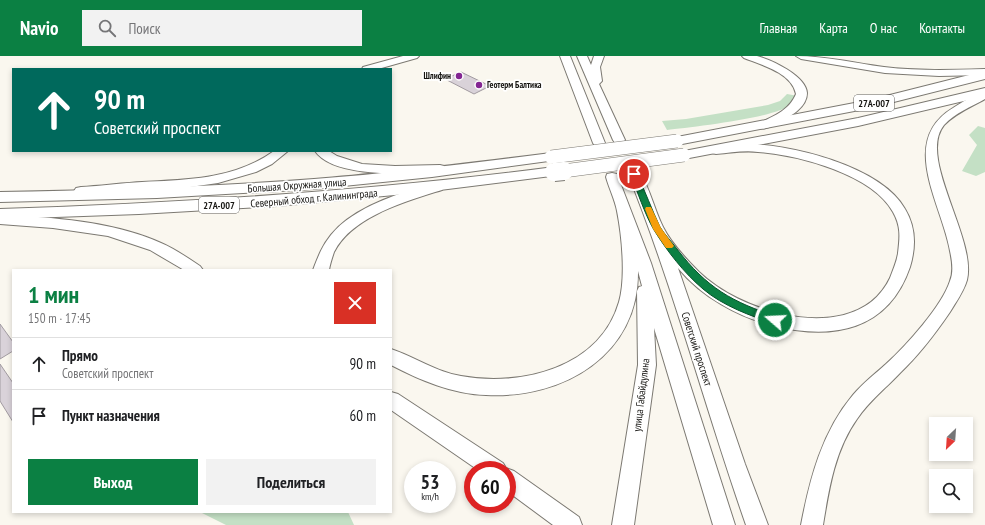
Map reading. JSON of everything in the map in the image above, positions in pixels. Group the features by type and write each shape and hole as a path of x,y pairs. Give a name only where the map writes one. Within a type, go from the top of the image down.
{"highway":[{"name":"27А-007","path":"553,165 762,126 885,101 985,73"},
{"path":"709,150 858,122 985,93"},
{"name":"27А-007","path":"449,170 553,165 684,155 709,150"},
{"name":"Северный обход г. Калининграда","path":"0,214 86,212 241,204 436,187 553,165"},
{"name":"Большая Окружная улица","path":"0,197 252,188 372,179 449,170"}],"main road":[{"path":"359,68 398,56"},
{"path":"371,68 414,56"},
{"path":"582,56 619,140"},
{"path":"599,56 595,67 603,104"},
{"path":"747,56 783,70 796,81 802,90 800,100 794,108 762,126"},
{"path":"801,56 885,70 932,73 985,73"},
{"path":"564,57 600,143"},
{"path":"812,525 820,478 833,442 846,419 860,399 895,368 925,331 953,293 959,279 960,263 955,238 934,174 931,156 932,143 935,129 943,121 985,93"},
{"path":"657,229 688,269 707,288 740,306 775,320 813,326 836,325 867,313 879,305 892,290 902,270 908,250 909,232 905,219 898,206 885,193 854,174 829,163 801,155 757,148 709,150"},
{"path":"21,197 208,182 230,177 256,167 280,152"},
{"path":"323,152 342,163 370,169 449,170"},
{"name":"Советский проспект","path":"634,174 657,229 735,464 757,525"},
{"path":"612,177 643,263 724,525"},
{"path":"321,269 326,254 334,241 357,219 384,204 436,187"},
{"path":"392,356 442,380 486,388 511,387 538,383 566,373 587,360 605,344 620,324 627,303 631,275 624,209"},
{"path":"0,219 97,230 142,241 172,255 193,269"},
{"name":"улица Габайдулина","path":"622,525 647,365 647,310 643,263"},
{"path":"392,401 482,461"},
{"path":"516,485 571,525"}],"green space":[{"path":"787,94 798,96 792,104 783,109 752,118 667,130 662,121 686,119 768,105 780,101"},
{"path":"978,126 985,128 985,172 976,176 962,171 977,145 969,135"},
{"path":"202,513 348,513 354,525 226,525"}],"building":[{"path":"461,72 490,86 474,94 445,79"},
{"path":"0,324 12,341 12,352 0,359"},
{"path":"0,364 12,382 12,420 0,401"}],"slow traffic":[{"path":"649,209 657,229 669,246"}],"place":[{"name":"Шлифин","path":"459,76"},
{"name":"Геотерм Балтика","path":"479,85"}],"route":[{"path":"634,174 657,229 688,269 707,288 723,298 756,314 775,320"}]}
